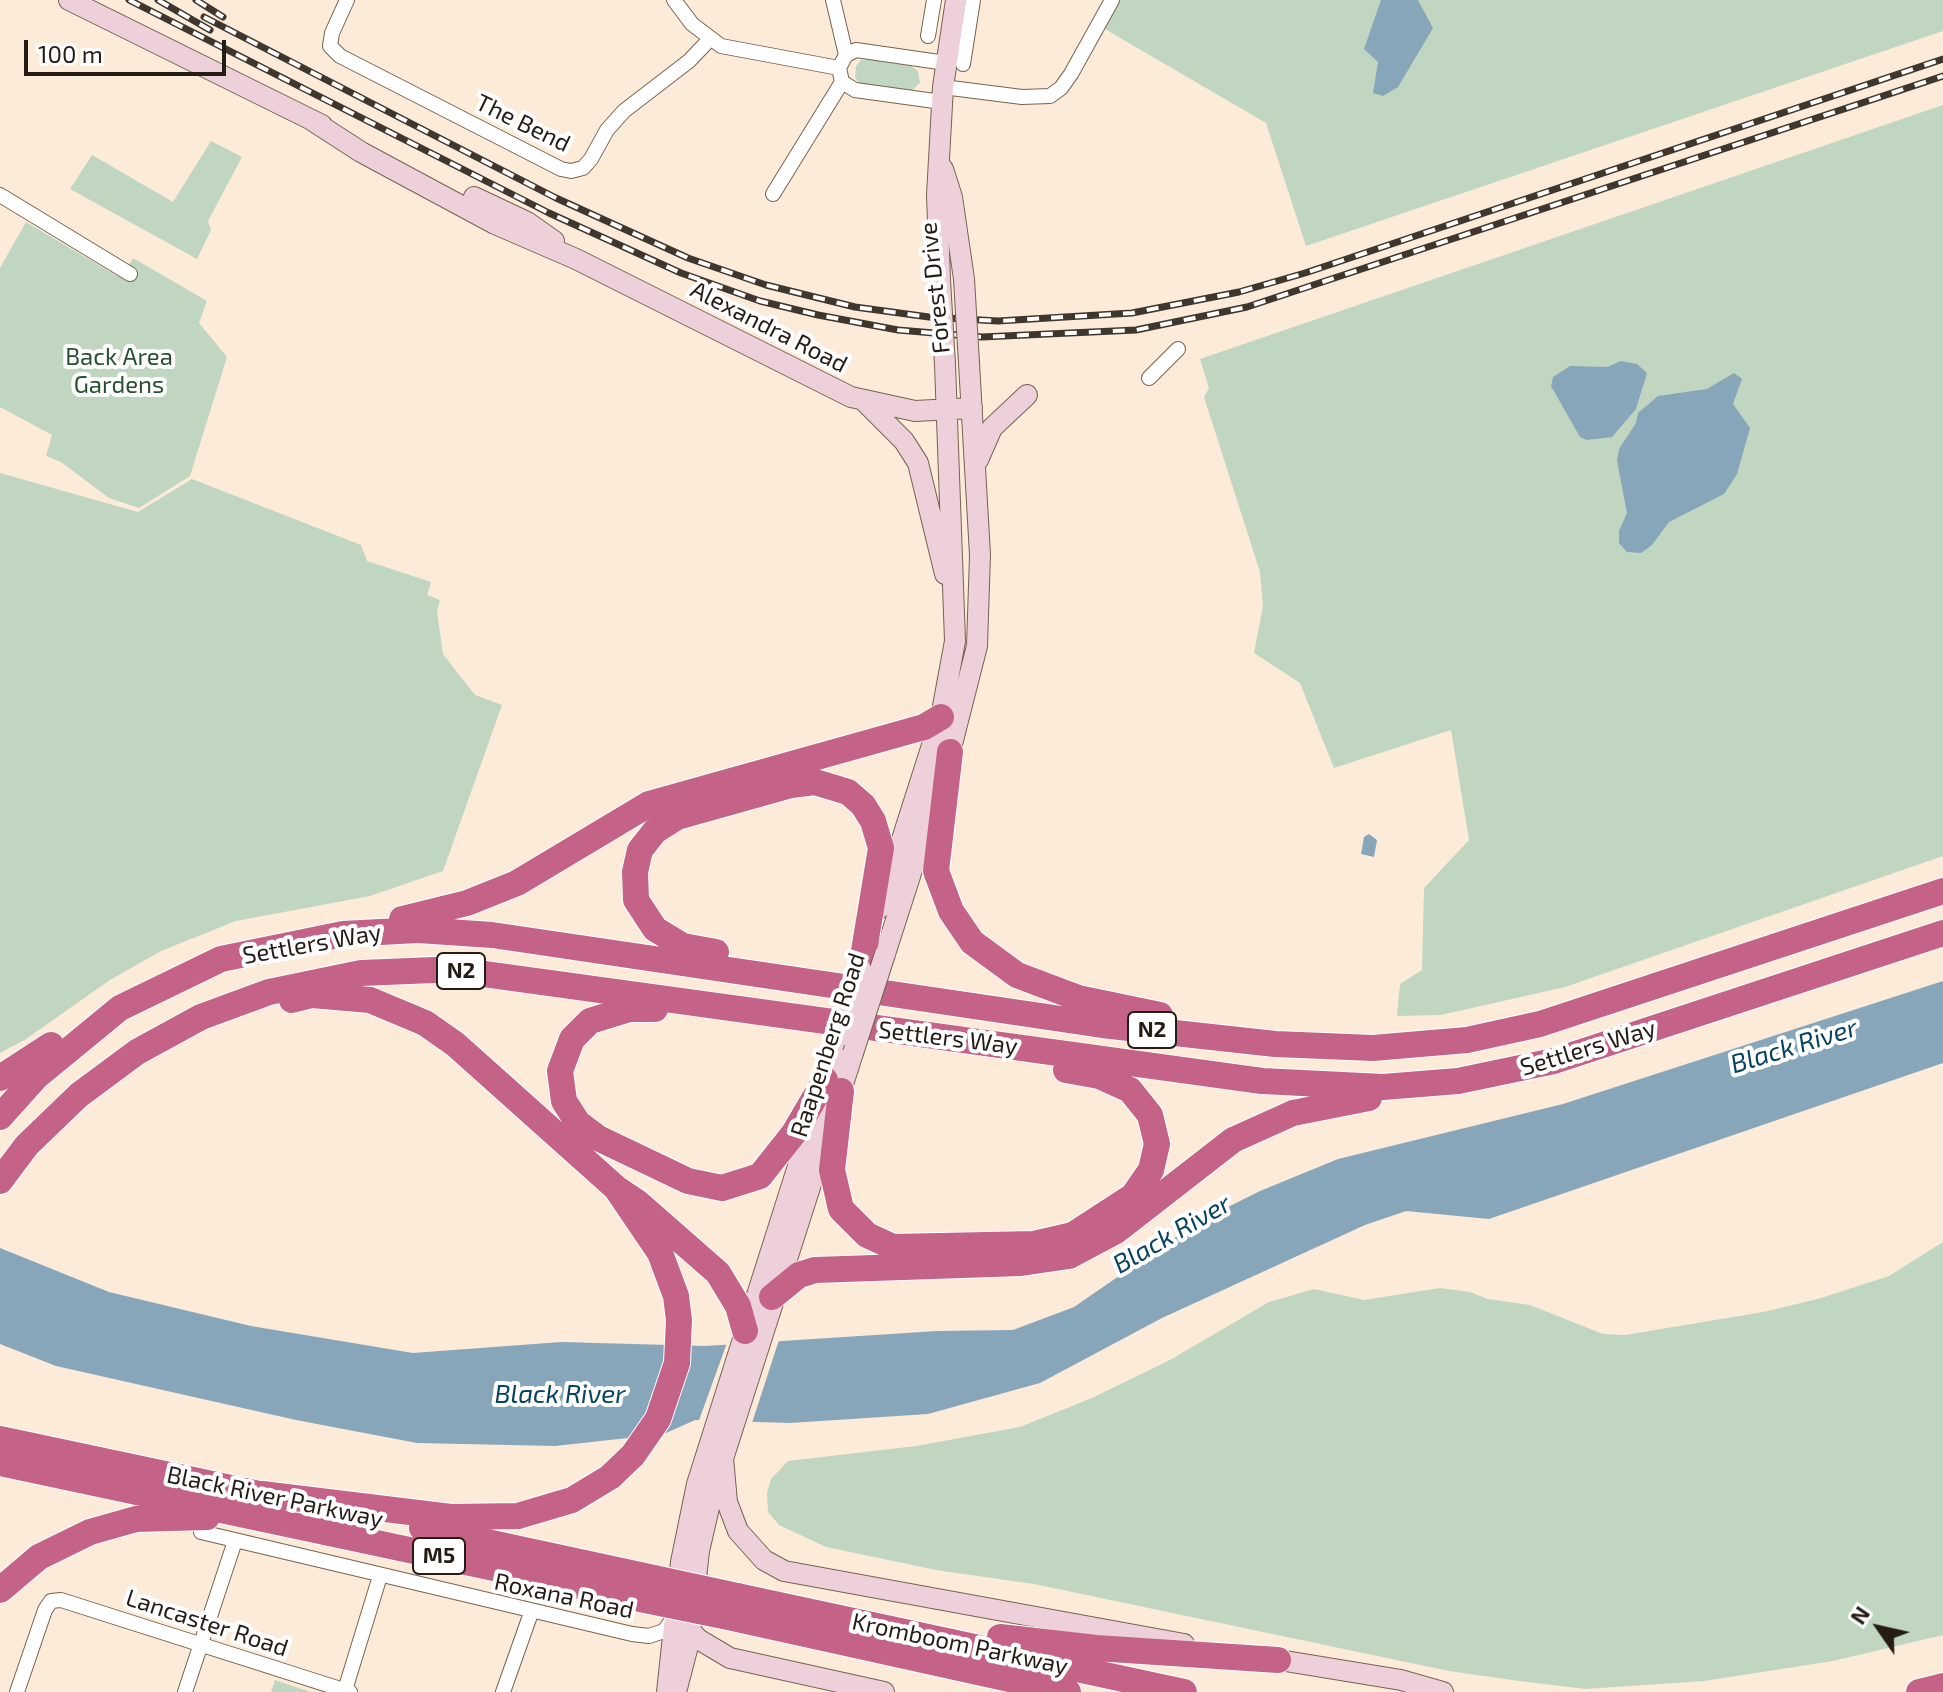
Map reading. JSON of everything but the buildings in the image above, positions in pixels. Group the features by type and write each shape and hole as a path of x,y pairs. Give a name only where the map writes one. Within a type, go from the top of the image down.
{"highway":[{"path":"343,934 350,926 420,917 517,883 649,804 924,727 941,717"},
{"path":"950,752 936,871 951,911 972,942 1017,975 1078,998 1206,1023 1275,1044"},
{"path":"870,955 881,848 873,821 848,792 815,782 734,801 677,817 655,831 640,850 635,872 636,900 655,929 683,946 842,975 926,1000"},
{"name":"Settlers Way","path":"0,1117 36,1077 120,1008 221,959 343,934 418,930 492,935 926,1000 1275,1044 1397,1047 1467,1040 1564,1018 1943,891"},
{"name":"Settlers Way","path":"0,1181 27,1145 79,1095 137,1052 212,1013 303,983 408,970 484,974 1286,1084 1411,1085 1481,1077 1554,1061 1943,933"},
{"path":"212,1013 259,1008 312,995 370,1000 398,1009 455,1044 616,1188 637,1202 718,1273 738,1306 749,1334"},
{"path":"715,1005 629,1009 590,1021 572,1039 560,1071 564,1101 578,1123 598,1138 688,1181 722,1188 760,1176 833,1086"},
{"path":"0,1078 77,1025 120,1008"},
{"path":"833,1086 832,1170 838,1201 852,1223 867,1235 893,1247 1034,1244 1073,1235 1133,1196 1151,1170 1157,1144 1150,1115 1130,1090 1099,1076 958,1052 904,1030"},
{"path":"772,1297 799,1275 815,1270 1021,1263 1069,1256 1116,1231 1233,1140 1293,1113 1358,1101 1411,1085"},
{"path":"262,1494 451,1517 518,1516 572,1500 610,1477 633,1455 658,1419 677,1363 679,1320 676,1296 660,1253 616,1188"},
{"name":"Black River Parkway","path":"0,1439 262,1494 735,1607"},
{"name":"Black River Parkway","path":"0,1463 243,1515 638,1586"},
{"path":"0,1590 39,1557 90,1532 136,1519 243,1515"},
{"name":"Kromboom Parkway","path":"735,1607 838,1618 1184,1692"},
{"name":"Kromboom Parkway","path":"735,1607 1068,1692"},
{"path":"838,1618 1096,1648 1278,1660"},
{"path":"1919,1692 1943,1686"}],"main road":[{"name":"Alexandra Road","path":"69,0 527,222 576,259 865,402 915,411 972,408"},
{"name":"Forest Drive","path":"947,410 937,195 941,165 942,94 955,63 956,0"},
{"name":"Forest Drive","path":"941,165 952,197 964,279 972,408"},
{"path":"975,468 989,433 1027,395"},
{"path":"865,402 904,441 918,463 955,627"},
{"name":"Raapenberg Road","path":"842,1057 870,955 950,752 977,646 980,555 972,408"},
{"name":"Raapenberg Road","path":"749,1334 772,1297 941,717 955,627 947,410"},
{"name":"Raapenberg Road","path":"675,1688 676,1614 689,1520 833,1086"},
{"name":"Raapenberg Road","path":"675,1688 690,1630 705,1522 723,1458 722,1427"},
{"path":"723,1458 727,1502 738,1531 764,1560 784,1571 1401,1680 1443,1692"},
{"path":"676,1614 690,1630 730,1658"},
{"path":"675,1688 697,1663 730,1658 884,1692"}],"street":[{"name":"The Bend","path":"347,0 332,33 330,46 340,56 561,169 571,171 583,168 591,159 607,130 624,111 689,61 709,40"},
{"path":"674,0 709,40 745,53 842,69"},
{"path":"833,0 842,69 855,90 1022,97 1050,96 1071,74 1112,0"},
{"path":"928,36 934,0"},
{"path":"773,194 842,69 862,50 955,63 973,0"},
{"path":"0,195 130,274"},
{"path":"1149,378 1178,349"},
{"name":"Roxana Road","path":"201,1532 531,1613 632,1634 649,1636 664,1631 676,1614"},
{"path":"185,1692 235,1541"},
{"path":"348,1691 380,1576"},
{"name":"Lancaster Road","path":"17,1692 51,1601 61,1600 348,1691"},
{"path":"503,1692 531,1613"}],"green space":[{"path":"1118,0 1943,0 1943,31 1306,246 1266,123 1103,28"},
{"path":"861,60 911,66 918,71 920,83 910,92 859,83 855,77 856,66"},
{"path":"1943,105 1943,856 1565,987 1441,1015 1397,1016 1400,984 1422,970 1424,888 1469,840 1451,730 1334,768 1300,683 1254,653 1263,606 1260,572 1204,397 1209,388 1200,359"},
{"path":"211,141 242,157 208,221 211,230 197,259 70,189 92,155 173,202"},
{"name":"Back Area Gardens","path":"26,222 117,276 122,277 133,258 207,301 199,323 227,357 190,476 139,508 109,498 61,462 46,456 52,435 0,407 0,268"},
{"path":"0,473 138,512 192,479 361,545 367,561 431,582 427,595 440,600 437,611 443,654 475,695 502,705 443,871 370,896 236,921 161,951 110,980 26,1039 0,1053"},
{"path":"1943,1242 1943,1635 1833,1661 1704,1681 1586,1689 1519,1681 1449,1671 1034,1584 936,1570 826,1547 779,1525 768,1512 767,1493 771,1479 788,1461 916,1446 1020,1427 1092,1398 1170,1360 1269,1302 1314,1289 1364,1300 1440,1288 1470,1292 1488,1299 1530,1305 1603,1334 1625,1335 1763,1312 1818,1299 1889,1276"},
{"path":"275,1680 311,1692 271,1692"}],"water":[{"path":"1381,0 1418,0 1433,28 1398,87 1383,96 1373,93 1378,62 1364,49"},
{"path":"1621,361 1637,364 1647,373 1636,409 1612,437 1587,440 1580,437 1551,386 1553,377 1570,366 1607,367"},
{"path":"1734,373 1742,379 1733,404 1750,428 1737,474 1724,494 1669,522 1652,545 1641,553 1627,552 1619,543 1619,531 1627,513 1617,461 1619,449 1636,423 1638,413 1658,396 1707,389"},
{"path":"1369,834 1377,840 1374,857 1361,854 1364,837"},
{"name":"Black River","path":"1943,981 1943,1063 1489,1219 1406,1211 1365,1225 1162,1318 1040,1383 928,1414 790,1423 695,1420 664,1434 555,1446 417,1443 296,1420 56,1366 0,1344 0,1248 109,1292 251,1326 413,1353 561,1342 705,1346 937,1331 1013,1330 1074,1307 1196,1223 1260,1191 1338,1159 1563,1104"}],"pier":[{"path":"780,1337 751,1426 698,1423 728,1340"}],"railway":[{"path":"129,0 549,213 681,273 760,301 818,315 898,330 982,337 1136,330 1247,307 1943,76"},
{"path":"158,0 210,30"},
{"path":"196,0 223,17"},
{"path":"204,17 556,198 688,258 766,285 855,307 929,317 998,321 1132,313 1239,292 1305,273 1943,59"}]}
